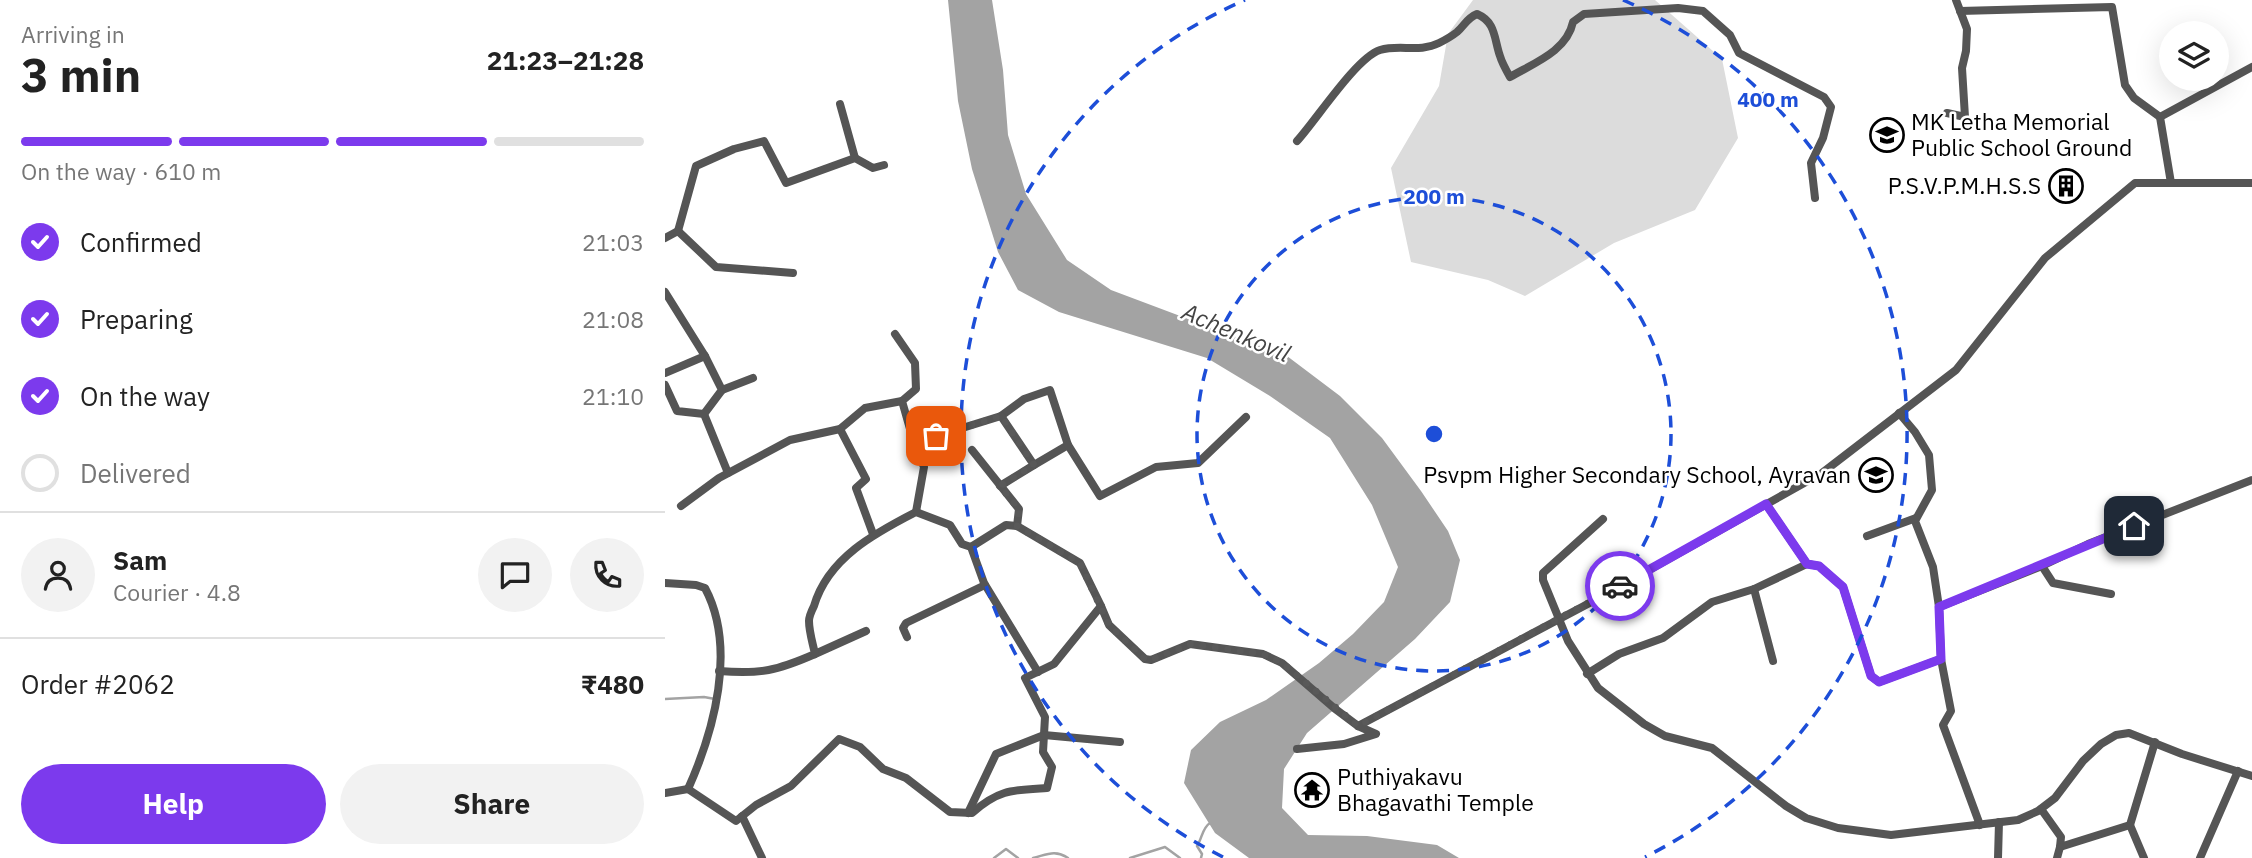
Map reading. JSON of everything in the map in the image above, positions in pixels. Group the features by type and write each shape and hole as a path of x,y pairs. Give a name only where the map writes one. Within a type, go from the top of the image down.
{"street":[{"path":"1947,113 1965,117 1962,68 1967,29 1956,0"},
{"path":"1297,141 1364,58 1380,50 1418,50 1436,44 1459,30 1468,18 1477,14 1486,18 1493,27 1501,60 1510,77 1554,51 1570,36 1573,22 1584,14 1678,8 1703,10 1730,35 1739,53 1824,97 1831,107 1823,138 1811,163 1815,198"},
{"path":"1960,11 2112,8 2125,85 2134,98 2160,117 2171,183"},
{"path":"2160,117 2252,67"},
{"path":"840,104 855,158 873,168 884,165"},
{"path":"665,238 678,231 696,166 734,149 764,141 786,183 855,158"},
{"path":"1358,726 1559,619 1822,473 1956,370 2045,258 2135,183 2252,183"},
{"path":"678,231 716,267 793,272"},
{"path":"665,292 705,356 722,390"},
{"path":"681,506 728,473 790,440 839,429 865,408 902,401 916,388 915,363 895,334"},
{"path":"665,373 705,356"},
{"path":"704,414 722,390 753,378"},
{"path":"665,385 677,411 704,414"},
{"path":"914,443 1001,416 1024,399 1050,390 1068,445 1100,496 1156,467 1198,463 1246,417"},
{"path":"902,401 924,467 916,512"},
{"path":"1899,413 1916,432 1929,455 1932,490 1915,521 1933,567 1939,607 1941,659 1951,711 1943,725 1980,825"},
{"path":"704,414 728,473"},
{"path":"1001,416 1034,465"},
{"path":"839,429 866,480 856,488 873,534"},
{"path":"1000,486 1068,445"},
{"path":"972,450 1019,509 1017,526"},
{"path":"1939,607 2042,566 2088,544 2252,480"},
{"path":"1766,504 1807,564"},
{"path":"815,654 809,621 818,591 839,562 873,534 916,512 950,525 962,544 971,547"},
{"path":"1603,519 1543,573 1543,580 1568,641 1587,674 1598,688 1644,724 1665,736 1712,748 1786,806 1806,818 1861,833 1891,835 2018,820 2055,798 2083,761 2111,737 2129,733 2182,754 2252,776"},
{"path":"1867,536 1916,519"},
{"path":"971,547 1006,525 1017,526 1080,563 1109,625 1145,659 1151,660 1190,644 1263,654 1282,663 1358,726 1376,734 1344,744 1297,749"},
{"path":"971,547 985,584 1038,672"},
{"path":"1587,674 1619,654 1663,638 1712,602 1753,589 1807,564 1819,566 1843,587 1871,676 1879,682 1941,659"},
{"path":"2042,566 2053,583 2111,594"},
{"path":"665,583 705,588 718,634 719,671 709,732 688,789"},
{"path":"907,637 903,628 906,623 985,584"},
{"path":"1753,589 1773,661"},
{"path":"665,793 688,789 736,821 756,805 791,786 839,739 860,747 883,769 906,778 950,812 972,813 988,798 1007,791 1047,788 1052,768 1043,752 1045,717 1025,678 1055,664 1101,606"},
{"path":"719,671 754,674 785,667 866,631"},
{"path":"968,813 996,754 1044,735 1120,742"},
{"path":"2144,858 2130,825 2155,742"},
{"path":"2200,858 2238,771"},
{"path":"2041,808 2061,837 2057,858"},
{"path":"742,816 762,858"},
{"path":"1998,858 1999,822"},
{"path":"2060,847 2130,825"}],"shaded area":[{"path":"948,0 992,0 1003,70 1008,135 1026,194 1067,260 1111,290 1287,356 1340,396 1382,438 1448,531 1460,560 1450,602 1415,639 1307,733 1284,769 1282,808 1308,835 1367,836 1437,845 1459,858 1249,858 1215,833 1184,783 1191,750 1220,722 1266,700 1319,663 1353,634 1384,602 1398,567 1372,505 1330,438 1270,396 1207,358 1059,312 1018,290 998,252 972,169 958,101"},
{"path":"1473,0 1655,0 1722,59 1738,138 1695,210 1614,243 1525,296 1488,280 1411,262 1391,168 1439,86 1448,34"}],"waterway":[{"path":"665,699 715,699"},
{"path":"1201,858 1202,854 1197,846 1210,823"},
{"path":"1130,858 1165,847 1180,858"},
{"path":"994,858 1006,849 1018,858"},
{"path":"1033,858 1055,853 1068,858"}],"way so far":[{"path":"936,436 1001,416 1034,465 1000,486 1019,509 1017,526 1080,563 1109,625 1145,659 1151,660 1190,644 1263,654 1282,663 1358,726 1620,586"}],"place":[{"name":"MK Letha Memorial Public School Ground","path":"1887,135"},
{"name":"P.S.V.P.M.H.S.S","path":"2066,186"},
{"name":"Psvpm Higher Secondary School, Ayravan","path":"1876,475"},
{"name":"Puthiyakavu Bhagavathi Temple","path":"1312,790"}],"route":[{"path":"1620,586 1766,504 1807,564 1819,566 1843,587 1871,676 1879,682 1941,659 1939,607 2134,526"}],"water label":[{"name":"Achenkovil","path":"1236,333"}]}
